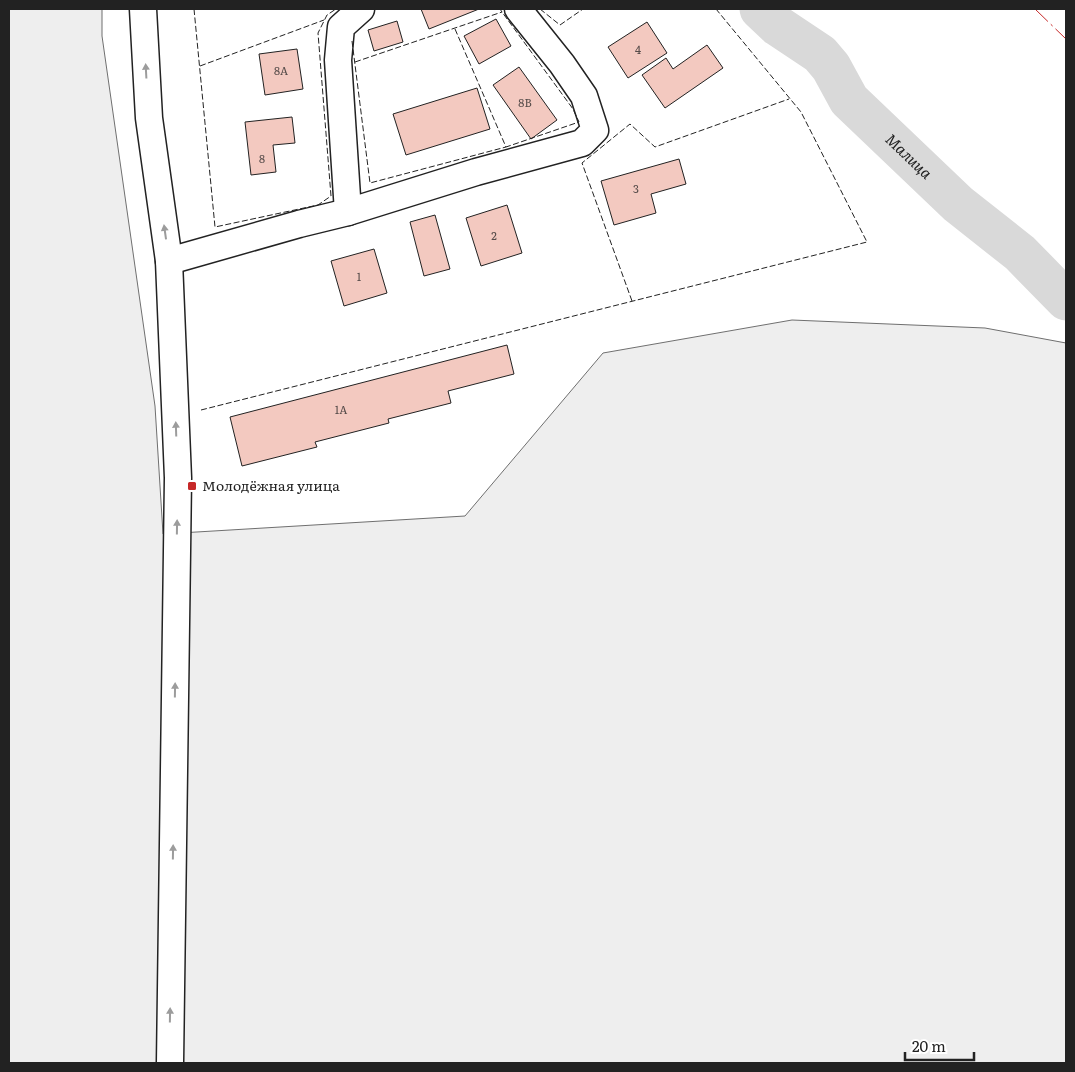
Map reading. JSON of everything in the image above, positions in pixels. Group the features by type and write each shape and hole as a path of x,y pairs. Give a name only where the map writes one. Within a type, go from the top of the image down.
{"street":[{"path":"143,9 149,118 169,261 178,478 170,1063"},
{"path":"348,212 338,60 341,27 361,9"},
{"path":"169,261 348,212 476,172 582,143 595,130 584,96 562,64 518,9"}],"shaded area":[{"path":"9,9 102,9 102,36 155,406 163,534 465,516 603,353 792,320 985,328 1066,343 1066,1063 9,1063"}],"building":[{"path":"421,9 479,9 429,29"},
{"path":"496,19 511,46 479,64 464,36"},
{"path":"397,21 403,42 374,51 368,30"},
{"path":"647,22 667,53 628,78 608,47"},
{"path":"707,45 723,68 665,108 642,75 666,58 673,69"},
{"path":"297,49 303,89 265,95 259,54"},
{"path":"519,67 557,120 531,139 493,85"},
{"path":"477,88 490,129 406,155 393,114"},
{"path":"292,117 295,143 273,145 276,172 251,175 245,122"},
{"path":"679,159 686,184 651,194 656,213 614,225 601,181"},
{"path":"507,205 522,253 481,266 466,218"},
{"path":"435,215 450,269 424,276 410,222"},
{"path":"374,249 387,293 344,306 331,261"},
{"path":"507,345 514,374 448,391 451,403 388,419 389,423 315,442 317,447 242,466 230,417"}],"waterway":[{"name":"Малица","path":"760,9 778,26 820,54 831,67 849,100 958,204 1020,253 1066,300"}],"fence":[{"path":"194,9 215,227 318,205 331,196 318,33 327,15 336,9"},
{"path":"355,62 502,12 500,9"},
{"path":"540,9 560,25 583,9"},
{"path":"201,410 867,242 801,112 716,9"},
{"path":"455,29 506,147 579,122 573,109 502,12"},
{"path":"200,66 324,20"},
{"path":"352,41 370,183 506,147"},
{"path":"632,301 582,163 630,124 655,147 789,99"}],"power":[{"path":"1035,9 1066,39"}],"place":[{"name":"Молодёжная улица","path":"192,486"}]}
